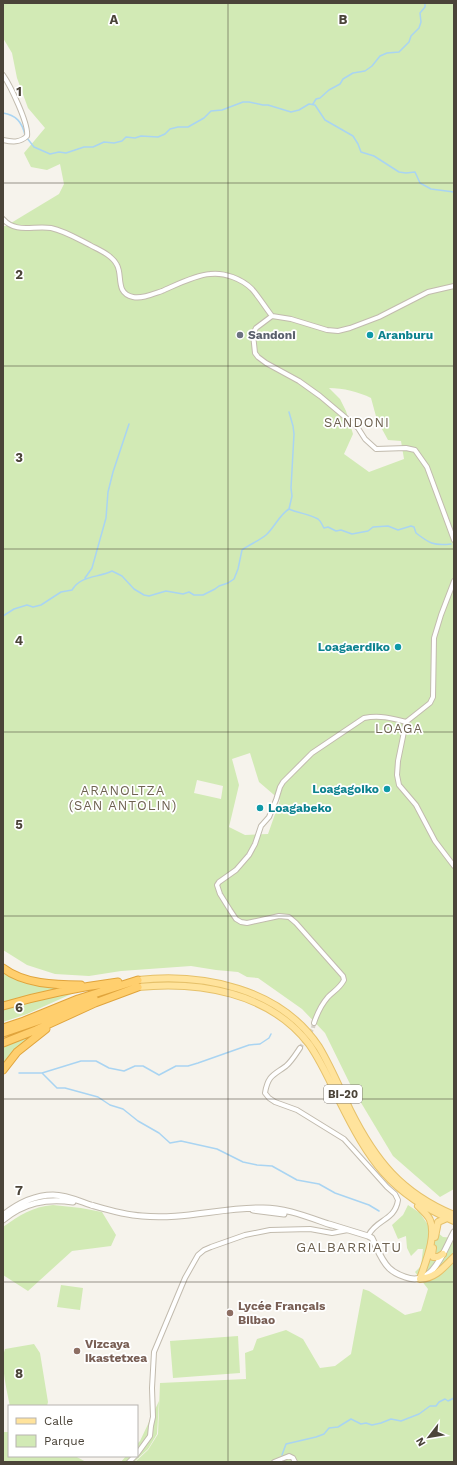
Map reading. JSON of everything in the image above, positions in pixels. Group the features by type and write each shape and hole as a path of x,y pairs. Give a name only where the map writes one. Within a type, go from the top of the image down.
{"highway":[{"path":"3,968 31,980 58,985 91,986 138,984"},
{"path":"3,1043 36,1030 138,984"},
{"name":"BI-20","path":"3,1028 78,999 138,984"},
{"name":"BI-20","path":"3,1034 91,999 138,984"},
{"path":"3,1006 45,995 91,986"},
{"path":"3,1070 17,1052 26,1044 47,1028 69,1015"}],"main road":[{"name":"BI-20","path":"138,984 178,978 219,983 260,997 286,1014 308,1033 318,1047 335,1076 362,1133 383,1164 413,1193 430,1204 454,1215"},
{"name":"BI-20","path":"138,984 178,985 214,989 257,1003 283,1019 303,1037 313,1050 329,1078 351,1123 385,1176 407,1195 427,1209 454,1221"},
{"path":"407,1195 428,1217 432,1227 430,1244 420,1279 435,1275 454,1257"},
{"path":"443,1254 435,1258 432,1255 437,1225 441,1220 447,1218"}],"street":[{"path":"3,75 26,122 28,130 26,137 20,141 12,142 3,140"},
{"path":"3,219 16,228 52,228 66,233 100,250 109,256 117,265 121,288 128,296 139,298 210,274 222,274 240,280 252,289 272,316 291,319 327,330 338,331 350,328 379,317 428,292 454,286"},
{"path":"272,316 256,328 253,334 255,353 258,357 299,381 320,396 358,428 365,439 376,450 406,448 415,450 427,467 454,540"},
{"path":"454,581 434,638 433,697 430,703 406,722 398,761 397,775 399,785 416,805 435,841 454,866"},
{"path":"314,1023 317,1013 327,998 340,986 344,980 343,976 289,917 279,916 247,922 236,920 220,894 217,885 236,870 249,855 255,844 261,826 269,817 280,787 312,753 364,718 372,716 385,717 406,722"},
{"path":"300,1048 286,1066 273,1075 267,1085 266,1092 269,1098 275,1102 297,1110 344,1139 395,1194 398,1200 397,1208 392,1215 370,1230 368,1236"},
{"path":"3,1216 12,1208 27,1200 52,1195 61,1196 136,1216 168,1217 244,1209 292,1215 368,1236 372,1238 388,1268 407,1278 420,1279 433,1269 443,1254 454,1232"},
{"path":"3,1220 22,1208 38,1202 60,1200 88,1204"},
{"path":"138,1452 150,1436 154,1352 185,1278 198,1256 204,1250 211,1247 245,1235 270,1230 310,1229 332,1233 350,1230"},
{"path":"274,1462 289,1456 293,1458 295,1462"}],"green space":[{"path":"3,3 454,3 454,1189 440,1197 393,1156 351,1086 325,1033 302,1009 258,978 247,977 238,972 191,966 121,971 89,976 55,974 27,965 3,950 3,226 6,226 59,194 64,184 60,164 47,170 31,167 24,153 45,128 28,108 17,78 12,53 3,38","holes":["329,388 351,391 371,398 377,420 388,440 401,441 404,459 369,472 344,454 353,434 346,411 340,399","250,753 259,782 280,800 268,834 245,835 229,827 239,785 232,759","197,780 223,786 221,799 194,793"]},
{"path":"3,970 32,983 60,989 3,1002"},
{"path":"78,991 27,1014 3,1022 3,1009"},
{"path":"31,1036 12,1054 3,1066 3,1047"},
{"path":"53,1205 102,1212 116,1235 111,1246 72,1251 28,1291 3,1275 3,1227 26,1212"},
{"path":"408,1205 420,1213 428,1225 443,1237 454,1238 454,1462 135,1462 148,1450 158,1434 160,1383 246,1379 245,1353 253,1350 257,1339 286,1330 303,1339 320,1368 335,1366 351,1354 363,1289 369,1291 405,1315 421,1311 428,1289 415,1272 421,1266 423,1249 418,1249 411,1256 407,1248 406,1236 398,1239 392,1225 403,1215"},
{"path":"61,1285 83,1288 80,1310 57,1307"},
{"path":"238,1336 240,1373 173,1378 170,1341"},
{"path":"34,1344 40,1353 47,1405 10,1405 3,1361 5,1349"},
{"path":"159,1401 157,1434 148,1449 134,1462 121,1462 125,1457 138,1457 138,1443"},
{"path":"3,1432 8,1432 8,1457 77,1457 86,1462 3,1462"}],"waterway":[{"path":"313,104 316,99 320,98 329,90 340,84 343,79 353,73 365,71 372,66 380,56 387,53 399,52 409,42 411,36 419,28 421,22 420,13 425,7 425,3"},
{"path":"27,138 34,147 50,154 59,152 66,153 84,147 93,147 104,142 114,143 122,141 126,137 158,137 165,134 170,129 188,127 204,118 211,111 222,110 243,102 268,105 291,112 299,110 309,104 315,105 325,120 353,136 361,152 374,156 399,172 415,172 420,183 431,189 454,192"},
{"path":"3,113 15,117 22,126 25,135"},
{"path":"289,412 294,434 291,488 292,496 289,509"},
{"path":"85,578 92,568 106,518 108,492 113,472 129,424"},
{"path":"3,616 14,609 27,605 33,607 41,605 61,592 72,590 76,585 85,579 112,571 122,576 134,589 144,595 149,596 166,591 183,594 189,592 194,595 203,595 234,579 242,550 266,535 289,509 315,517 320,521 324,528 328,527 336,531 341,530 352,534 368,531 373,527 388,526 398,530 411,526 414,527 416,533 432,543 440,545 451,544"},
{"path":"19,1073 42,1073 81,1061 96,1061 109,1068 124,1071 135,1066 143,1066 159,1075 176,1066 188,1066 249,1045 260,1044 269,1038 271,1034"},
{"path":"42,1073 57,1088 65,1088 98,1097 110,1105 123,1109 138,1121 159,1133 170,1143 181,1141 217,1149 243,1162 272,1166 297,1180 319,1184 335,1193 369,1205 379,1211"},
{"path":"282,1455 286,1444 324,1434 329,1428 338,1427 351,1419 361,1424 366,1423 372,1425 391,1419 401,1421 419,1414 430,1406 436,1406 439,1402 445,1399 448,1401 454,1398"}],"tunnel":[{"path":"300,1048 313,1028 314,1023"}],"place":[{"name":"Sandoni","path":"240,335"},
{"name":"Aranburu","path":"370,335"},
{"name":"Loagaerdiko","path":"398,647"},
{"name":"Loagagoiko","path":"387,789"},
{"name":"Loagabeko","path":"260,808"},
{"name":"Lycée Français Bilbao","path":"230,1313"},
{"name":"Vizcaya ikastetxea","path":"77,1351"}],"district":[{"name":"SANDONI","path":"357,422"},
{"name":"LOAGA","path":"399,728"},
{"name":"ARANOLTZA (SAN ANTOLIN)","path":"123,798"},
{"name":"GALBARRIATU","path":"349,1247"}]}
